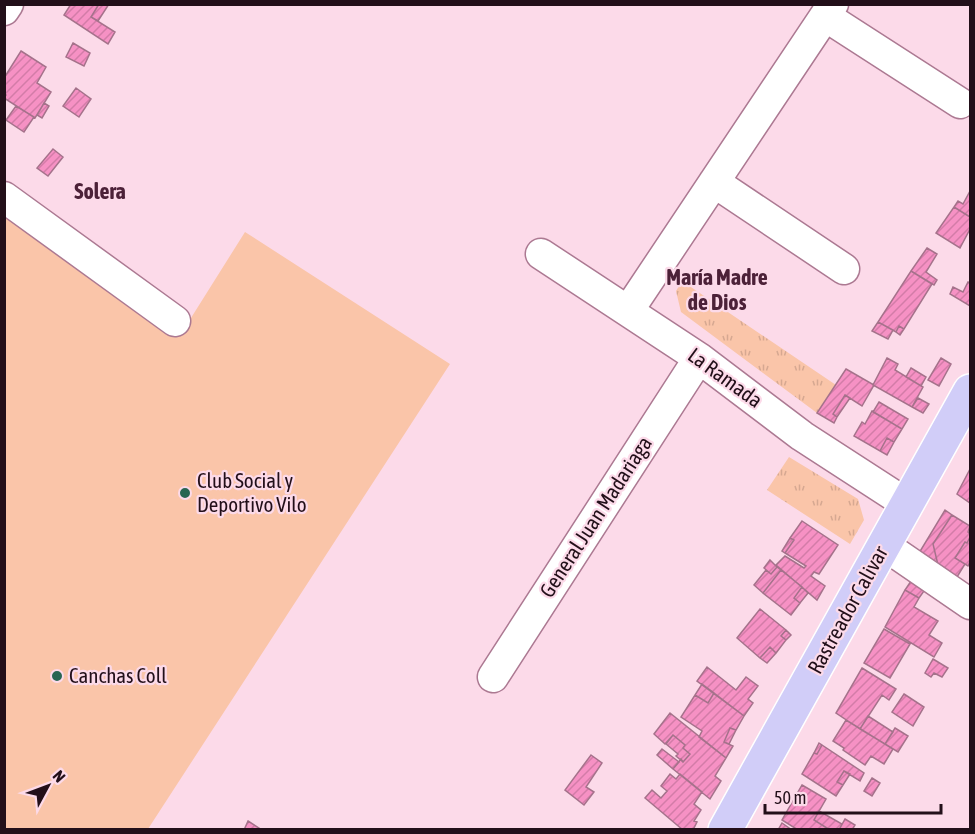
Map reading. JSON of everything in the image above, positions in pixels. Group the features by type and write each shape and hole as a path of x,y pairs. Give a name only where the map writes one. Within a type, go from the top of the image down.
{"main road":[{"name":"Rastreador Calivar","path":"725,830 970,391"}],"street":[{"path":"4,9 8,4"},
{"path":"628,311 829,10 960,103"},
{"path":"714,182 844,269"},
{"path":"4,197 176,321"},
{"name":"La Ramada","path":"541,254 699,358 802,436 907,504"},
{"name":"General Juan Madariaga","path":"493,677 699,358"},
{"path":"884,544 970,604"}],"green space":[{"name":"Club Social y Deportivo Vilo","path":"4,212 179,337 245,232 450,364 148,829 5,829"},
{"path":"682,281 836,385 817,413 681,312 676,291"},
{"path":"789,457 858,499 864,520 850,544 767,490"}],"building":[{"path":"71,4 99,4 91,17 115,32 108,44 64,15"},
{"path":"99,4 109,4 98,21 91,17"},
{"path":"73,43 90,53 84,66 66,57"},
{"path":"21,51 46,67 37,83 51,92 35,118 4,98 6,95 4,94 4,78"},
{"path":"76,88 91,99 79,117 63,106"},
{"path":"44,103 49,106 42,118 37,115"},
{"path":"16,106 34,117 24,132 6,120"},
{"path":"53,149 63,157 48,176 37,168"},
{"path":"970,191 970,217 954,207 958,201 963,204"},
{"path":"954,207 970,217 970,229 960,248 936,233"},
{"path":"927,248 937,254 926,272 937,280 934,285 911,271"},
{"path":"911,271 932,284 904,329 899,326 896,332 878,322"},
{"path":"968,282 970,283 970,306 950,294 953,287 963,292"},
{"path":"878,322 893,330 888,339 872,331"},
{"path":"899,326 904,329 900,335 896,332"},
{"path":"887,358 898,364 895,370 923,387 912,407 873,385"},
{"path":"941,358 951,364 939,386 928,380"},
{"path":"911,368 926,377 921,386 906,377"},
{"path":"846,369 874,385 862,406 845,395 833,414 837,417 834,423 817,413"},
{"path":"845,395 850,398 837,417 833,414"},
{"path":"918,398 929,404 923,413 912,407"},
{"path":"879,402 908,419 902,429 873,412"},
{"path":"872,411 902,429 894,442 887,438 880,451 854,436 862,422 865,424"},
{"path":"887,438 894,442 887,455 880,451"},
{"path":"970,469 970,503 957,494"},
{"path":"945,510 952,515 933,544 938,565 919,553"},
{"path":"952,515 970,526 968,532 970,537 955,558 965,564 957,577 938,565 933,544"},
{"path":"802,521 838,545 819,574 814,572 811,576 825,586 817,600 776,565 785,556 804,568 806,566 785,553 794,540 790,538"},
{"path":"970,537 970,562 968,566 955,558"},
{"path":"790,538 794,540 785,553 782,551"},
{"path":"770,560 777,567 771,574 764,568"},
{"path":"777,567 781,570 763,593 754,585 766,570 771,574"},
{"path":"781,570 802,587 794,598 800,603 791,615 763,593"},
{"path":"911,581 924,591 919,598 905,590"},
{"path":"802,587 808,593 800,603 794,598"},
{"path":"905,590 919,598 914,607 938,621 929,635 942,643 934,657 885,627"},
{"path":"760,609 786,630 781,636 786,640 776,653 770,647 760,658 737,638"},
{"path":"884,629 910,644 890,678 864,663"},
{"path":"786,630 791,635 786,640 781,636"},
{"path":"770,647 776,653 767,663 760,658"},
{"path":"933,659 948,668 942,677 934,673 931,677 925,673"},
{"path":"707,667 736,690 746,677 758,686 748,699 753,703 744,716 697,681"},
{"path":"862,668 896,689 889,700 882,695 860,729 836,713"},
{"path":"702,684 714,693 708,703 695,695"},
{"path":"714,693 744,716 736,730 730,728 724,742 733,746 726,758 699,737 702,731 681,717 695,695 708,703"},
{"path":"904,694 924,707 913,726 892,712"},
{"path":"670,713 726,758 715,776 721,781 710,799 673,769 681,759 683,762 690,754 683,748 685,745 673,735 665,744 654,734"},
{"path":"868,716 893,732 885,744 860,729"},
{"path":"846,720 893,749 884,764 871,756 865,765 833,741"},
{"path":"730,728 736,730 729,744 724,742"},
{"path":"895,728 908,736 898,752 885,744"},
{"path":"673,735 685,745 683,748 690,754 683,762 676,756 678,754 666,744"},
{"path":"819,743 822,745 817,754 814,753"},
{"path":"822,745 864,773 860,781 844,771 837,782 843,785 836,796 802,774 814,753 817,754"},
{"path":"662,749 679,762 673,769 657,755"},
{"path":"591,755 602,763 586,787 594,792 584,805 565,790"},
{"path":"844,771 850,774 843,785 837,782"},
{"path":"670,774 676,779 680,774 702,792 694,804 701,810 694,821 697,822 693,830 683,830 645,798 652,790 661,798 667,791 661,786"},
{"path":"872,778 880,783 872,796 864,791"},
{"path":"802,785 826,799 814,820 830,830 798,830 782,820"},
{"path":"819,811 842,824 839,830 830,830 814,820"},
{"path":"845,819 855,825 852,830 839,830"},
{"path":"248,821 262,830 244,830"},
{"path":"782,823 792,830 778,830"}],"place":[{"name":"Club Social y Deportivo Vilo","path":"185,493"},
{"name":"Canchas Coll","path":"57,676"}],"district":[{"name":"Solera","path":"100,191"},
{"name":"María Madre de Dios","path":"717,290"}]}
